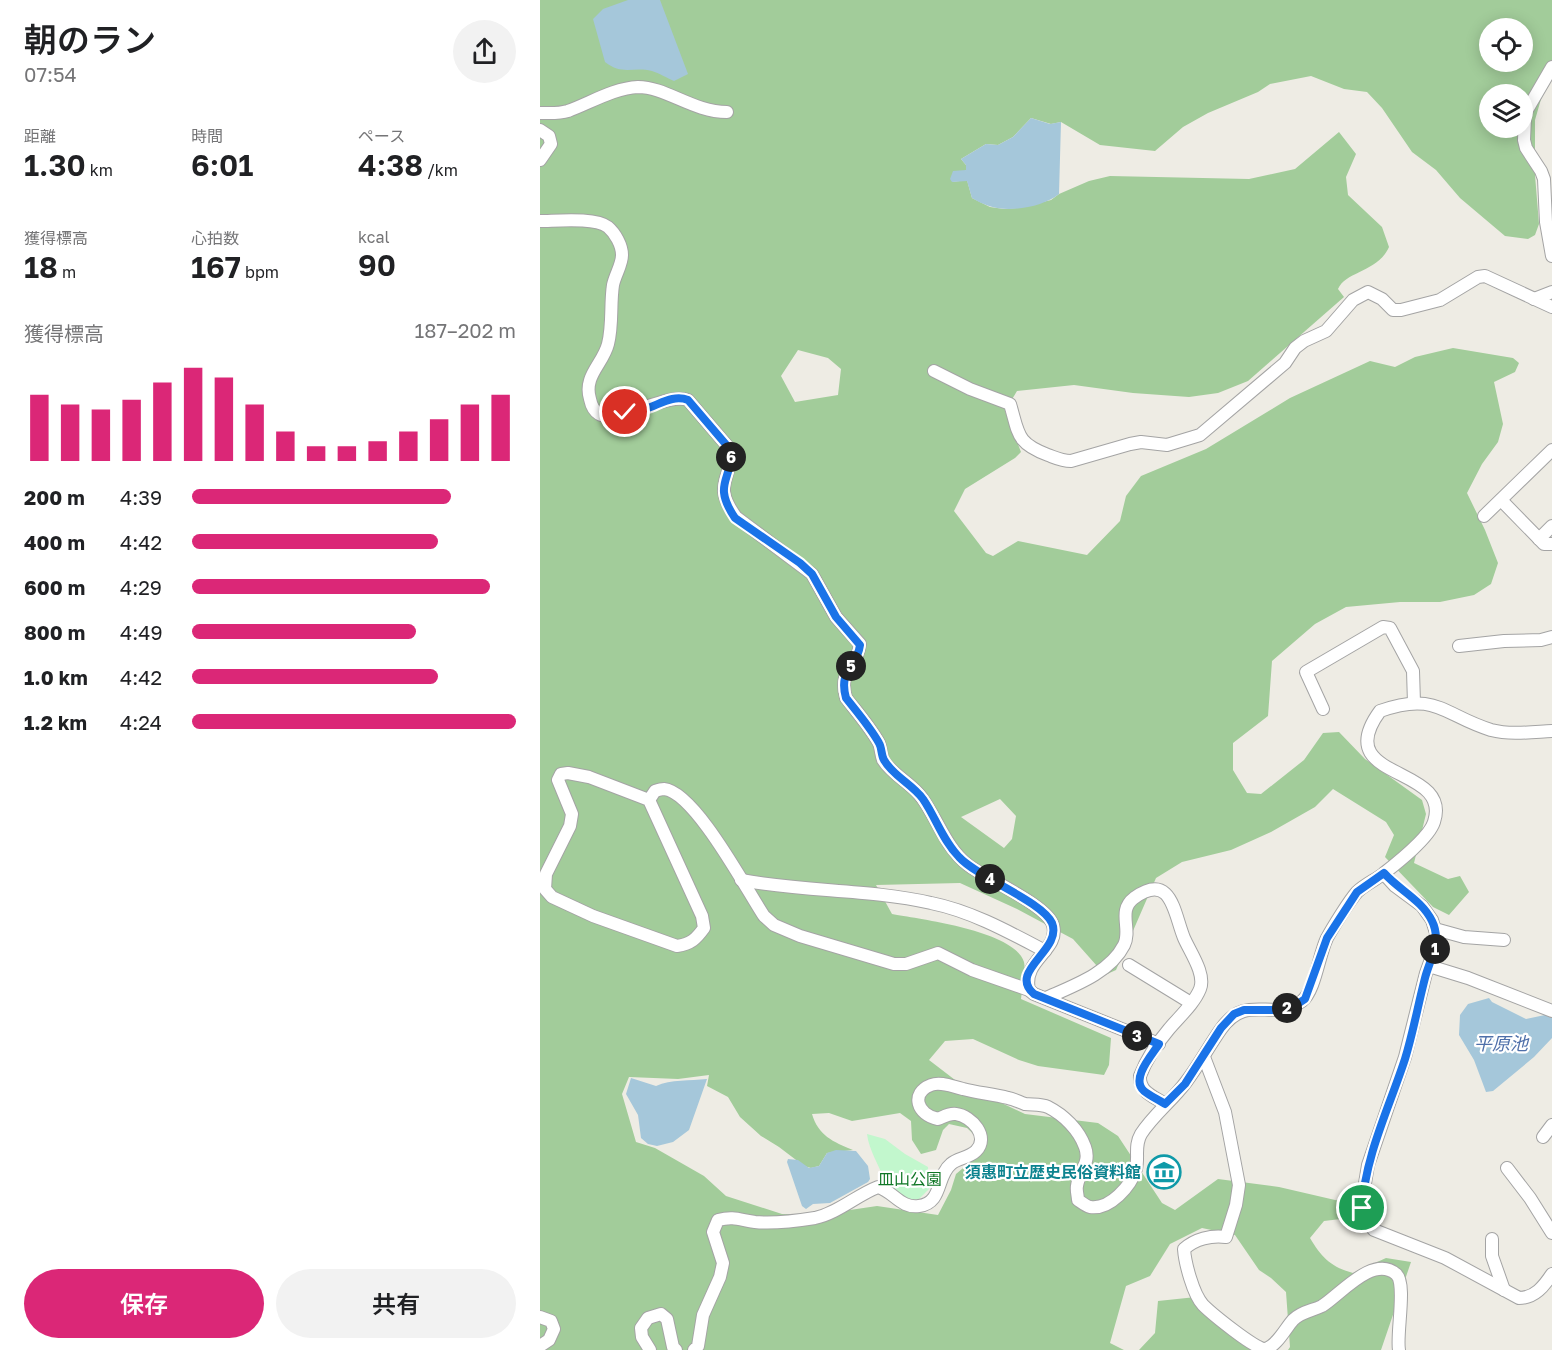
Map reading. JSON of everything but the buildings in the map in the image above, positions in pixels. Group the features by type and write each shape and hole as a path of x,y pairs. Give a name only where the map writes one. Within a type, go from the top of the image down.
{"street":[{"path":"1552,66 1527,110 1524,140 1526,148 1544,179 1546,222 1552,256"},
{"path":"540,113 567,111 622,90 638,87 652,89 715,112 727,112"},
{"path":"540,130 549,136 551,144 540,160"},
{"path":"540,221 598,223 608,227 619,242 622,253 612,288 608,344 591,374 588,394 591,405 599,413 608,416 646,408 669,400 681,398 688,400 729,448 731,458 723,485 723,495 735,518 800,563 812,574 836,617 860,645 844,679 844,689 846,698 880,744 883,759 922,798 958,857 978,872 1041,910 1053,924 1051,942 1029,969 1026,980 1029,990"},
{"path":"934,371 970,389 1010,404 1020,438 1025,445 1030,449 1071,461 1130,444 1141,442 1167,445 1200,435 1285,363 1295,348 1304,341 1326,331 1353,300 1368,292 1382,299 1393,310 1401,310 1417,304 1440,300 1478,277 1485,276 1552,307"},
{"path":"1534,299 1552,292"},
{"path":"1484,516 1552,450"},
{"path":"1501,500 1544,544 1552,544"},
{"path":"1539,539 1552,526"},
{"path":"1323,709 1305,672 1383,627 1390,628 1413,671 1414,703"},
{"path":"1459,646 1541,640 1552,637"},
{"path":"694,1350 698,1346 703,1315 720,1277 723,1263 713,1232 718,1220 729,1217 753,1222 775,1222 816,1218 828,1214 878,1186 885,1188 899,1201 918,1207 936,1196 951,1164 976,1151 980,1143 980,1133 969,1119 962,1115 950,1114 938,1119 919,1109 921,1093 931,1084 940,1083 1028,1104 1045,1105 1058,1112 1074,1128 1088,1156 1077,1186 1078,1200 1089,1207 1102,1205 1117,1197 1135,1172 1136,1145 1141,1134 1165,1104 1185,1084 1221,1028 1234,1014 1244,1010 1278,1010 1293,1007 1305,999 1327,938 1357,892 1384,873 1421,840 1434,825 1435,800 1425,787 1382,766 1371,756 1368,732 1380,711 1396,705 1435,704 1491,730 1516,733 1552,731"},
{"path":"561,774 589,777 649,800 702,916 704,928 696,939 688,944 677,946 592,916 552,897 545,889 546,874 570,826 572,814 558,780 561,774"},
{"path":"649,800 655,791 665,789 679,796 694,809 706,824 764,916 774,926 894,964 906,964 938,953 972,970 1029,990 1159,1044"},
{"path":"1384,873 1395,886 1422,906 1435,929 1435,948 1406,1057 1368,1165 1362,1208 1366,1221 1374,1230 1445,1258 1519,1298 1527,1298 1546,1291 1552,1274"},
{"path":"741,880 795,889 891,896 933,903 995,925 1045,951"},
{"path":"1046,998 1091,976 1117,956 1127,938 1125,911 1132,900 1146,891 1155,890 1166,894 1172,900 1183,934 1202,978 1200,988 1191,1003 1166,1032 1143,1068 1140,1083 1142,1090 1165,1104"},
{"path":"1435,929 1464,937 1504,940"},
{"path":"1129,965 1191,1003"},
{"path":"1429,966 1468,978 1552,1011"},
{"path":"1204,1057 1225,1112 1239,1185 1236,1205 1226,1237 1202,1238 1184,1249 1184,1259 1203,1304 1238,1334 1263,1350 1285,1332 1300,1314 1321,1306 1360,1276 1377,1269 1395,1272 1401,1295 1398,1326 1399,1350"},
{"path":"1543,1137 1552,1125"},
{"path":"1507,1168 1530,1198 1552,1233"},
{"path":"1492,1239 1492,1256 1504,1290"},
{"path":"650,1350 642,1337 641,1328 648,1318 660,1314 667,1319 672,1347 676,1350"},
{"path":"540,1317 551,1321 554,1329 549,1340 540,1346"}],"green space":[{"path":"540,0 1552,0 1552,61 1535,120 1535,175 1539,224 1535,235 1528,239 1505,236 1460,198 1436,170 1412,152 1382,108 1367,92 1344,89 1311,76 1270,84 1258,92 1208,113 1183,127 1155,151 1100,145 1061,122 1051,124 1031,118 1013,137 998,145 986,144 961,159 966,165 966,170 952,182 967,180 972,198 990,207 1004,209 1051,200 1089,181 1110,176 1249,179 1295,169 1339,132 1356,154 1346,177 1348,195 1382,227 1389,247 1378,262 1342,283 1338,289 1344,297 1248,381 1218,393 1189,397 1133,393 1074,385 1017,391 1005,411 1021,452 965,489 954,511 986,553 993,556 1018,541 1087,555 1120,521 1126,496 1141,476 1206,449 1290,398 1370,361 1395,367 1415,357 1453,348 1513,358 1519,363 1515,372 1494,382 1503,424 1498,442 1482,464 1467,493 1498,563 1491,584 1474,595 1440,602 1400,602 1346,607 1315,624 1272,661 1268,716 1233,743 1233,770 1247,793 1261,794 1304,760 1323,733 1339,732 1365,759 1422,800 1426,814 1414,863 1448,879 1460,876 1469,892 1449,915 1433,907 1385,857 1394,835 1386,822 1333,789 1315,807 1271,832 1231,850 1182,862 1156,878 1116,970 1105,975 1073,939 1017,909 960,883 876,885 892,914 965,928 1004,942 1017,951 1024,962 1021,999 1111,1038 1109,1065 1104,1075 1038,1066 973,1039 945,1041 929,1060 959,1083 1025,1114 1098,1123 1118,1136 1162,1203 1175,1210 1218,1179 1279,1187 1348,1203 1349,1218 1324,1221 1310,1238 1318,1251 1339,1268 1353,1273 1386,1258 1411,1262 1381,1350 1288,1350 1290,1347 1286,1292 1259,1270 1235,1235 1202,1228 1170,1244 1150,1276 1126,1286 1110,1343 1124,1350 540,1350","holes":["798,350 828,358 841,369 838,395 795,402 781,376","1000,799 1016,816 1012,839 1004,848 961,817","709,1075 707,1086 728,1097 740,1117 761,1136 804,1166 811,1168 819,1166 827,1153 853,1150 822,1133 812,1114 829,1113 852,1121 900,1113 911,1121 912,1140 921,1154 936,1150 943,1130 949,1124 967,1128 985,1145 981,1153 956,1174 951,1190 938,1215 877,1206 816,1215 782,1214 726,1196 704,1176 655,1148 636,1142 622,1094 629,1077 678,1079"]},
{"name":"皿山公園","path":"867,1134 885,1139 928,1167 929,1189 919,1199 902,1196 884,1180"},
{"path":"1196,1297 1254,1350 1139,1350 1155,1333 1158,1301"}],"water":[{"path":"628,0 660,0 688,74 674,81 652,71 617,69 605,62 593,19 603,9"},
{"path":"1031,118 1050,124 1061,122 1059,194 1052,199 1026,208 997,208 972,198 967,181 952,182 950,179 953,171 966,170 966,165 961,159 986,144 998,145 1013,137"},
{"name":"平原池","path":"1489,998 1492,1002 1526,1019 1545,1015 1552,1018 1552,1038 1534,1057 1493,1091 1486,1092 1474,1060 1459,1035 1460,1015 1468,1004"},
{"path":"631,1078 656,1086 674,1081 707,1079 689,1130 673,1142 657,1146 648,1144 641,1138 638,1115 626,1094"},
{"path":"836,1150 856,1151 868,1166 870,1179 830,1203 813,1204 806,1209 802,1206 787,1162 788,1159 798,1160 809,1168 819,1166 827,1153"}],"place":[{"name":"須惠町立歴史民俗資料館","path":"1164,1172"}],"route":[{"path":"625,412 669,400 681,398 688,400 729,448 731,458 723,485 723,495 735,518 800,563 812,574 836,617 860,645 860,650 844,679 844,689 846,698 880,744 883,759 922,798 958,857 968,866 1041,910 1053,924 1051,942 1029,969 1026,980 1029,990 1159,1044 1140,1076 1142,1090 1165,1104 1185,1084 1221,1028 1234,1014 1244,1010 1278,1010 1293,1007 1305,999 1327,938 1357,892 1384,873 1395,886 1422,906 1432,921 1436,933 1435,948 1426,973 1406,1057 1368,1165 1362,1208"}]}
